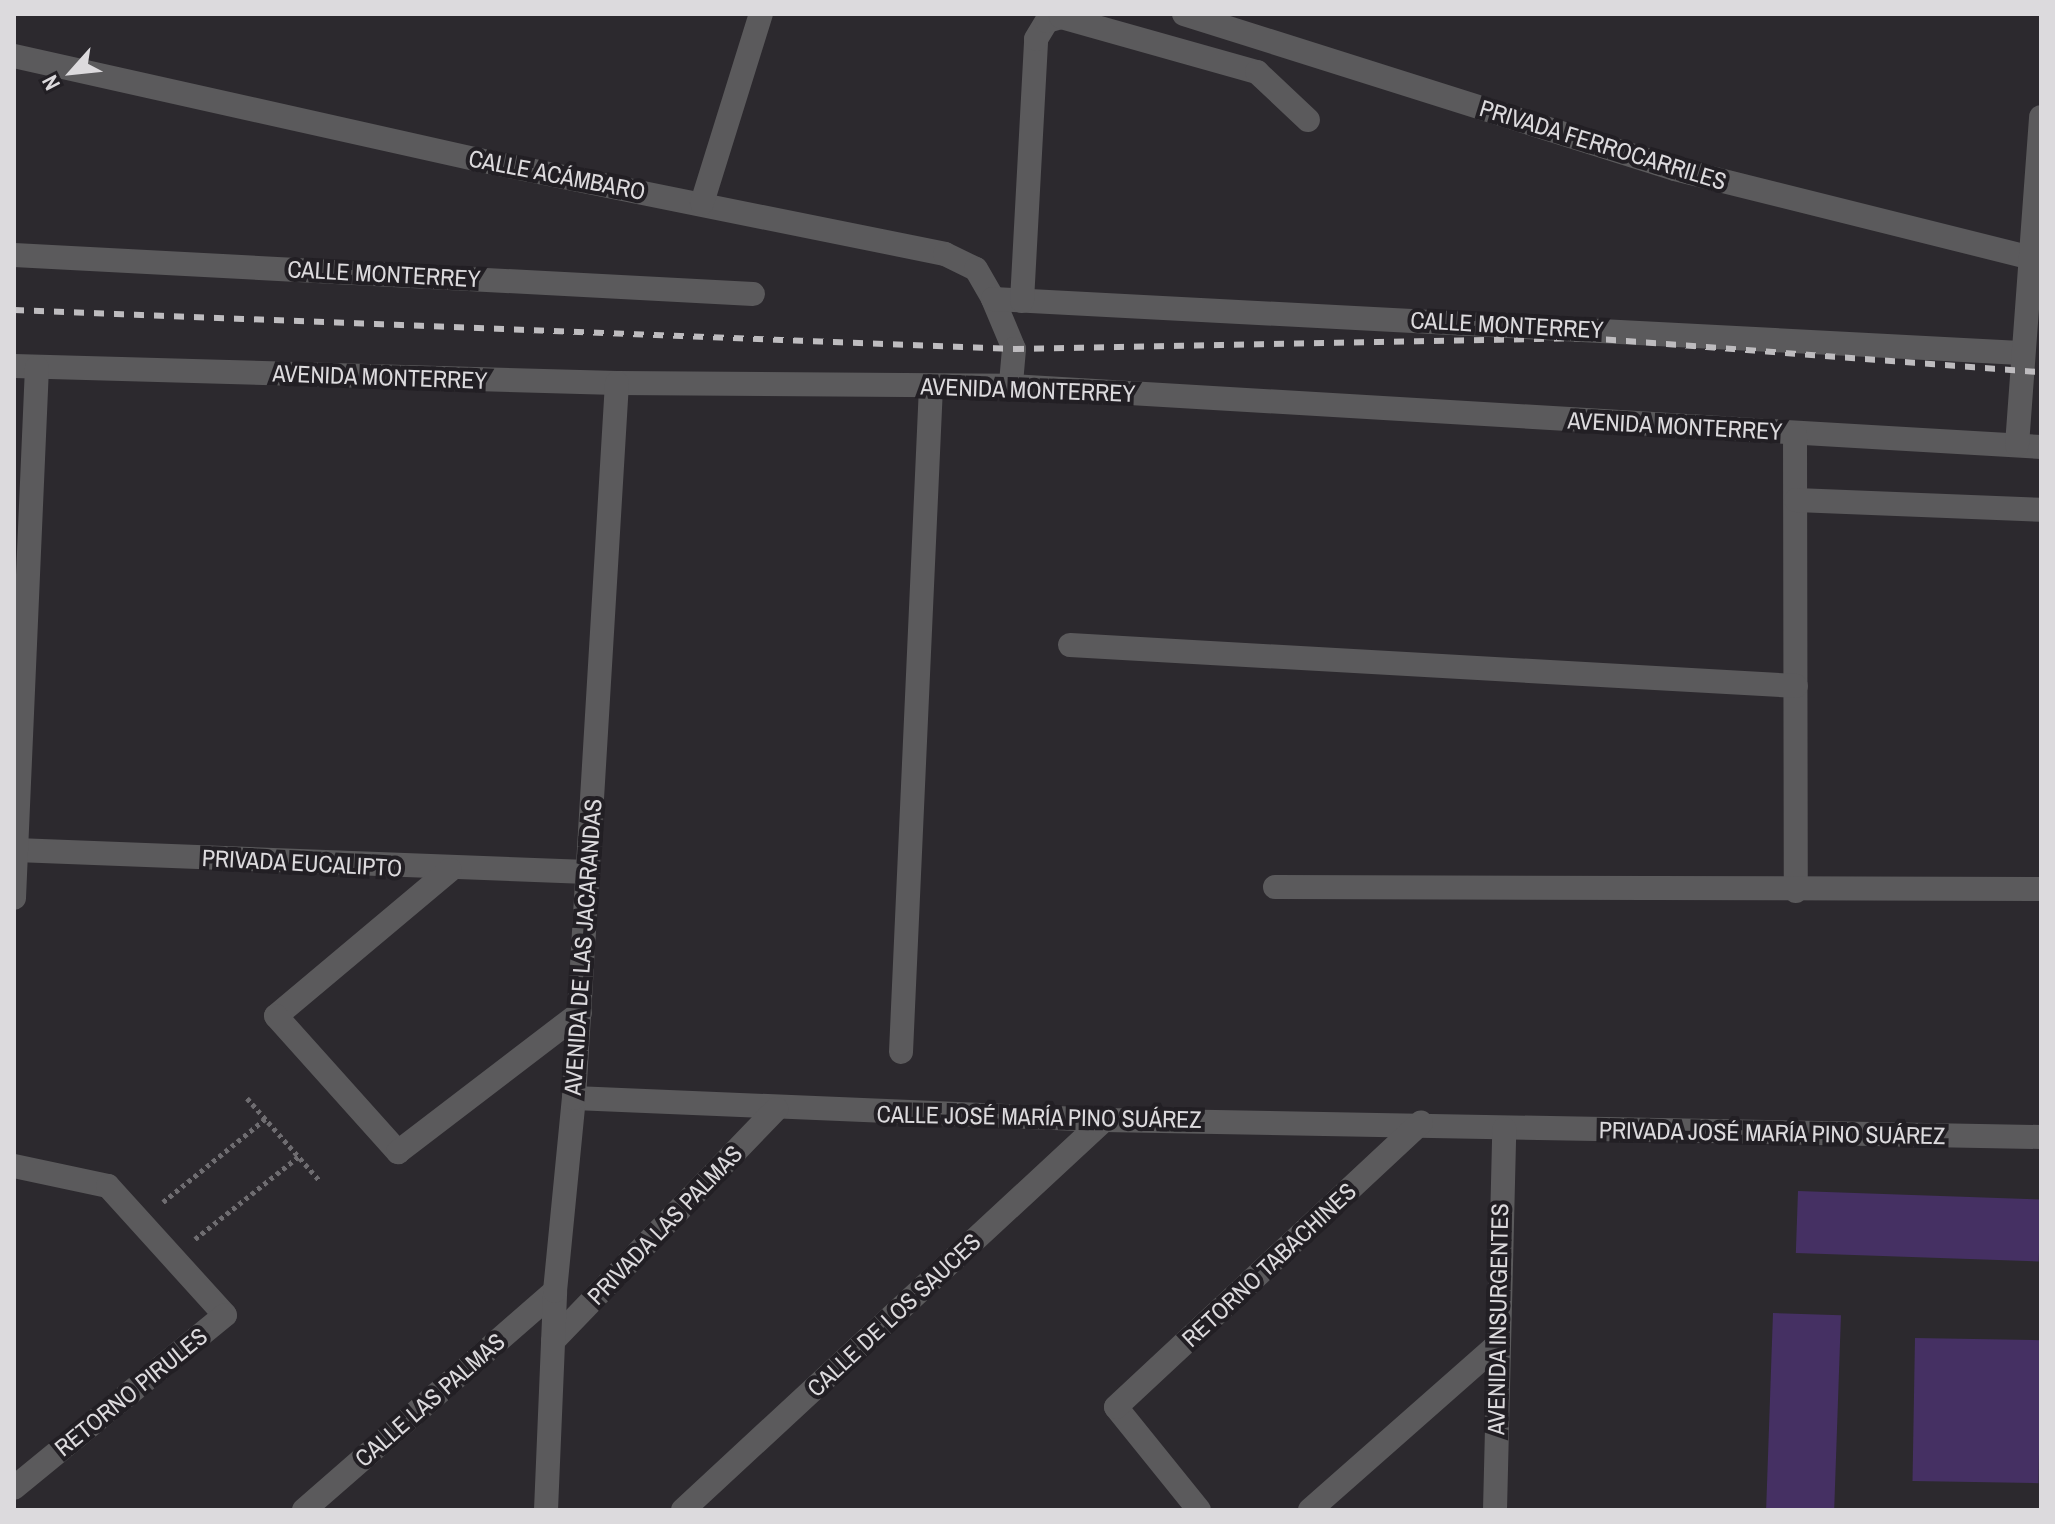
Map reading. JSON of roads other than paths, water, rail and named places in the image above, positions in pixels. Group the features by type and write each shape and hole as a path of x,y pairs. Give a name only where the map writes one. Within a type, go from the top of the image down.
{"street":[{"path":"702,203 761,14"},
{"name":"PRIVADA FERROCARRILES","path":"1184,14 1675,169 2027,257"},
{"path":"1022,301 1036,39 1047,21 1061,17 1257,72 1308,120"},
{"name":"CALLE ACÁMBARO","path":"14,56 479,160 945,254 976,269 993,299 1014,349 1011,386"},
{"path":"2029,446 2021,353 2041,117"},
{"name":"CALLE MONTERREY","path":"14,255 753,294"},
{"name":"CALLE MONTERREY","path":"993,299 2021,353"},
{"path":"14,898 26,367"},
{"name":"AVENIDA MONTERREY","path":"26,367 617,383 1011,386 2029,446"},
{"name":"AVENIDA DE LAS JACARANDAS","path":"546,1510 555,1291 580,1013 617,383"},
{"path":"901,1052 931,387"},
{"path":"1795,434 1796,891"},
{"path":"1796,500 2041,510"},
{"path":"1070,645 1796,686"},
{"name":"PRIVADA EUCALIPTO","path":"16,850 450,870 588,872"},
{"path":"450,870 276,1016 398,1152 580,1013"},
{"path":"1275,887 1796,891 2041,889"},
{"name":"CALLE JOSÉ MARÍA PINO SUÁREZ","path":"574,1098 776,1109 1104,1120 1421,1123 1504,1129"},
{"name":"PRIVADA LAS PALMAS","path":"553,1341 776,1109"},
{"name":"CALLE DE LOS SAUCES","path":"683,1510 1104,1120"},
{"name":"RETORNO TABACHINES","path":"1199,1510 1116,1407 1421,1123"},
{"name":"PRIVADA JOSÉ MARÍA PINO SUÁREZ","path":"1504,1129 2041,1137"},
{"name":"AVENIDA INSURGENTES","path":"1495,1510 1496,1346 1504,1129"},
{"name":"RETORNO PIRULES","path":"14,1166 108,1186 225,1315 14,1488"},
{"name":"CALLE LAS PALMAS","path":"304,1510 555,1291"},
{"path":"1310,1510 1496,1346"}],"railway":[{"path":"14,310 1014,349 1586,338 2041,372"}]}
